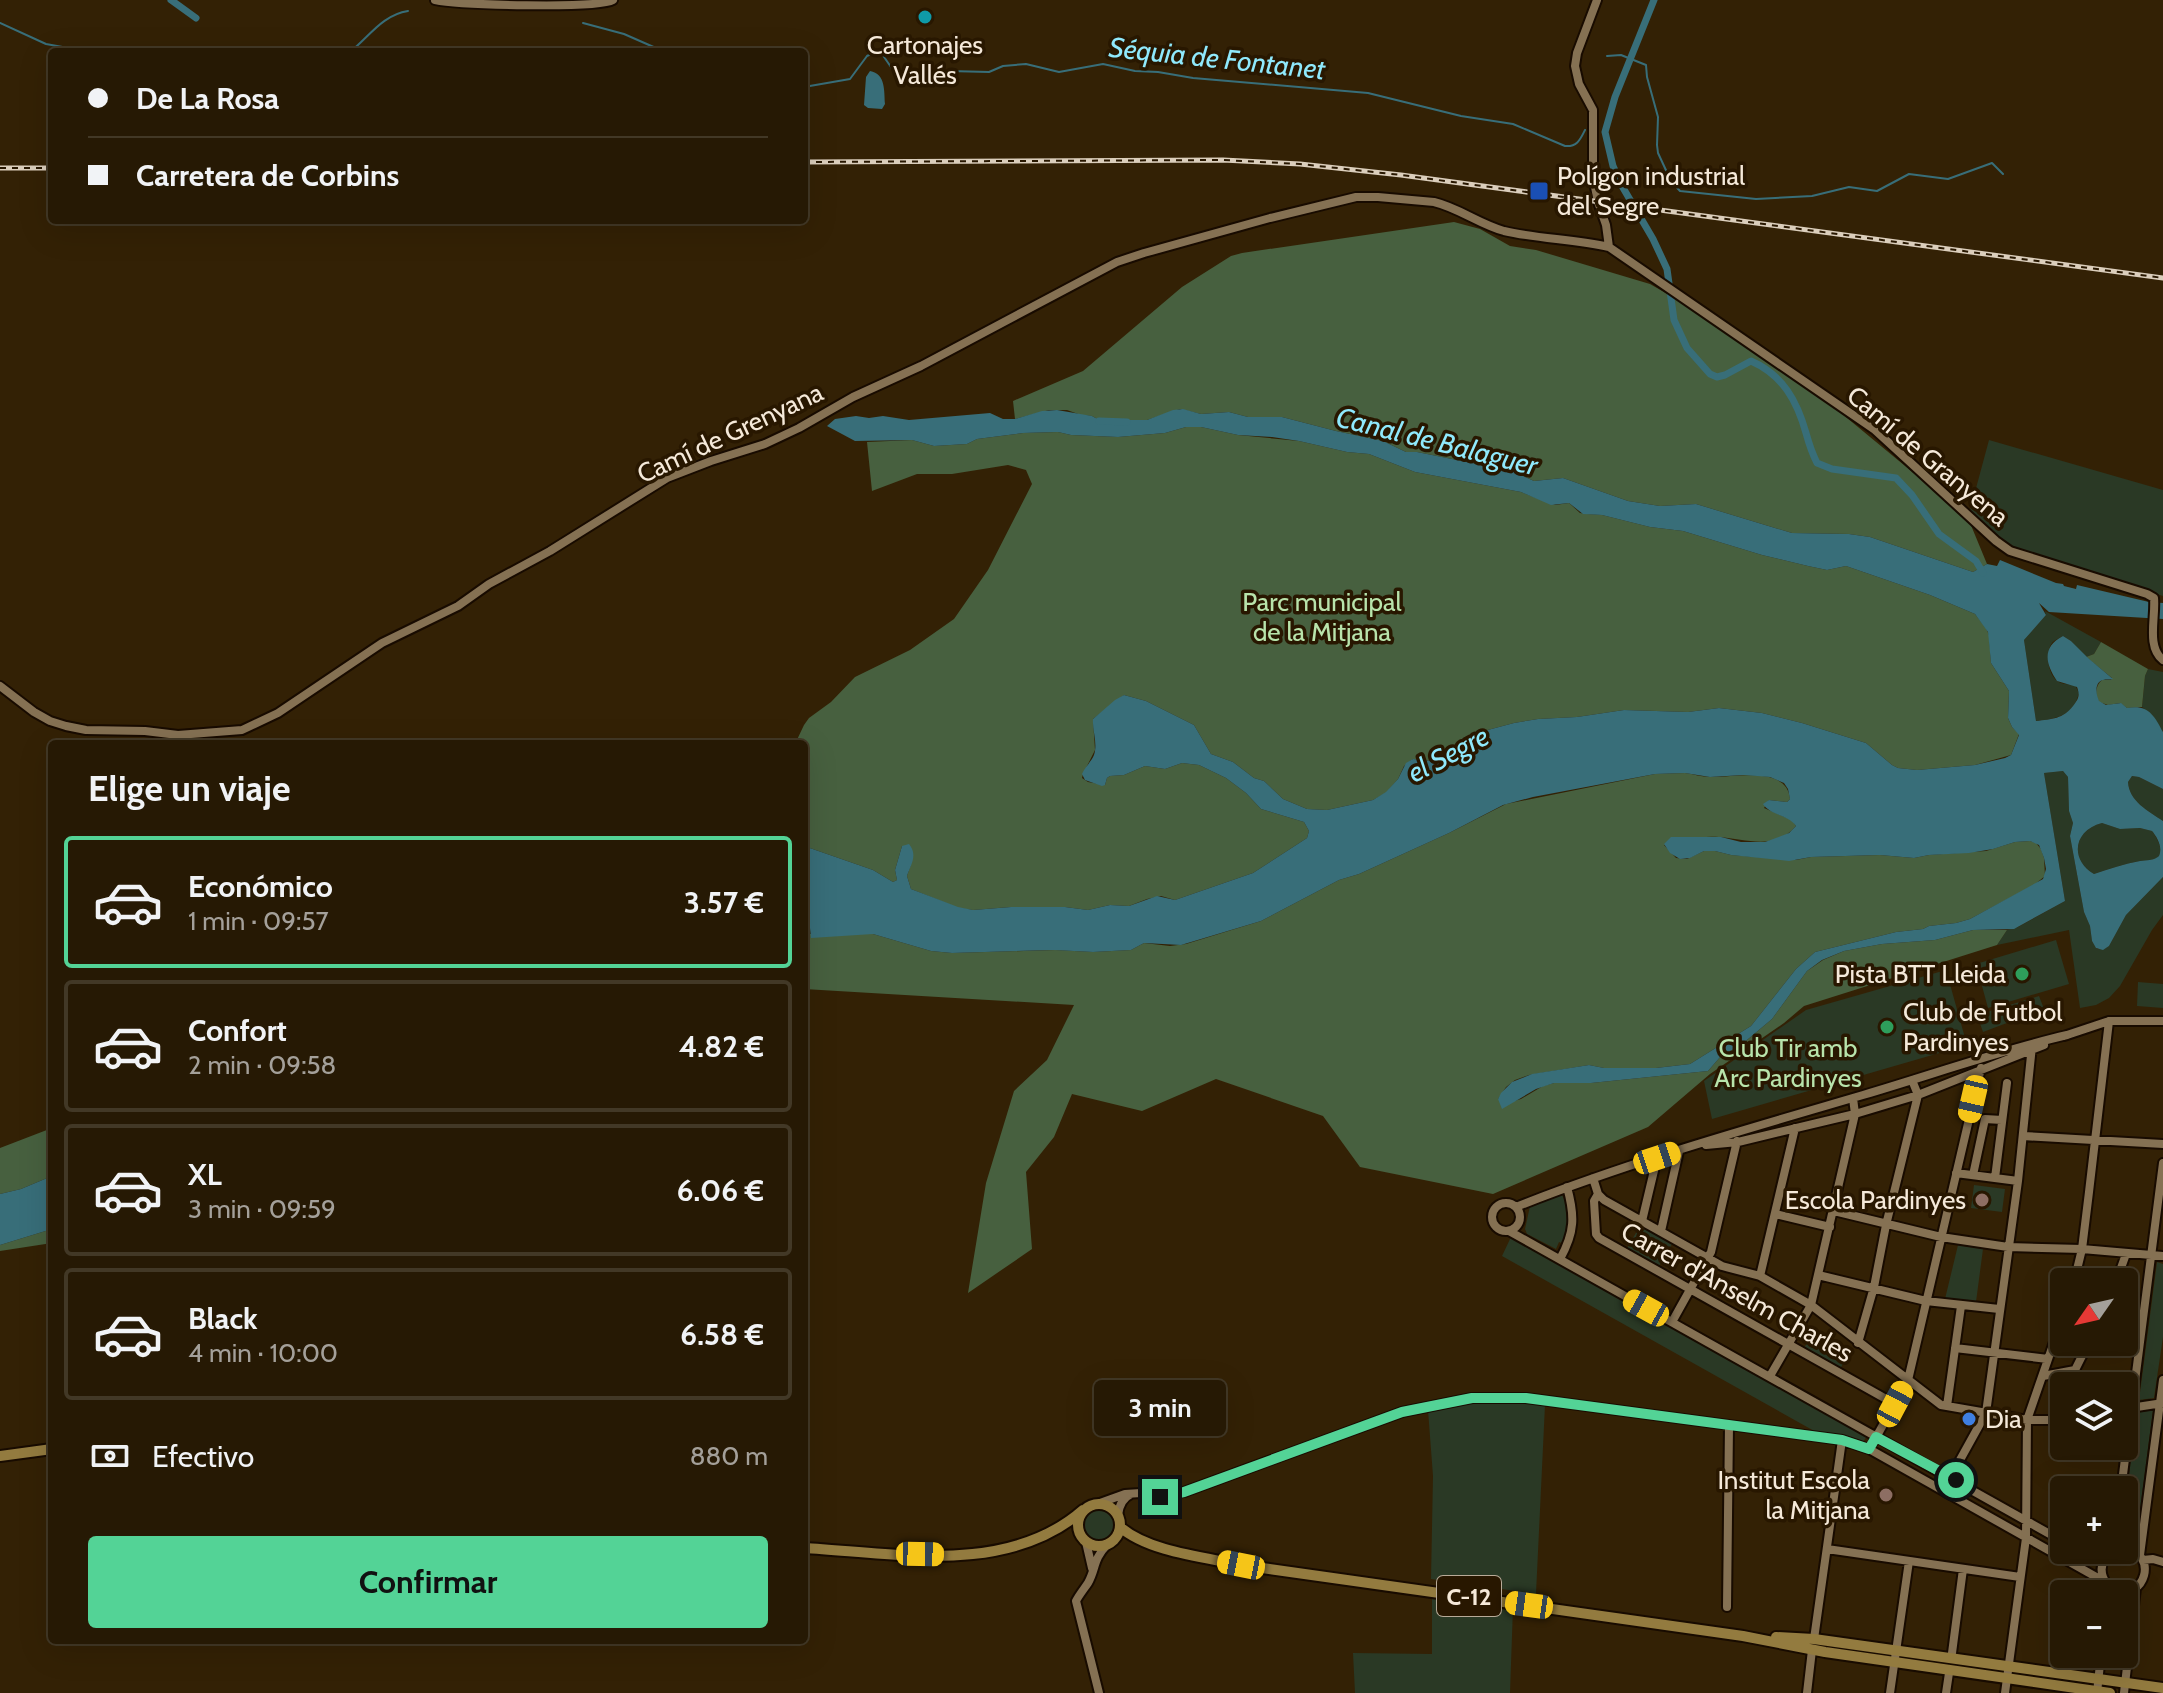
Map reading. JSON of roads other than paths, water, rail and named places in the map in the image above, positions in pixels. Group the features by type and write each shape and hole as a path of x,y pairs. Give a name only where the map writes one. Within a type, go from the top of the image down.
{"main road":[{"path":"0,1456 48,1450"},
{"path":"808,1548 957,1555 997,1550 1054,1532 1088,1506 1100,1503 1111,1507 1119,1521 1141,1541"},
{"path":"1083,1510 1077,1525 1083,1539"},
{"path":"1109,1544 1116,1538 1119,1521"},
{"path":"1054,1532 1075,1533 1092,1545 1141,1541"},
{"name":"C-12","path":"1141,1541 1241,1565 1813,1645"},
{"path":"1813,1645 1896,1651 2009,1665 2098,1679 2124,1688 2163,1688"},
{"path":"1813,1645 1895,1663 2110,1693"}],"street":[{"path":"435,0 598,5 613,0"},
{"path":"1597,0 1575,66 1579,84 1593,110 1593,177 1609,247"},
{"name":"Camí de Grenyana","path":"0,686 50,721 86,730 178,735 242,730 278,713 382,643 458,606 489,584 550,551 667,478 791,432 853,397 921,366 1118,262 1356,197 1434,202 1492,227 1552,238"},
{"name":"Camí de Granyena","path":"1552,238 1609,247 1875,430 2010,551 2158,600 2155,651 2163,660"},
{"path":"2050,1534 1514,1231 1496,1227 1492,1219 1493,1210 1504,1203 1516,1207 1593,1178 1732,1133 2109,1021 2163,1021"},
{"path":"2077,1268 2109,1021"},
{"path":"1693,1147 1738,1142 1855,1114 1976,1073 2032,1046"},
{"path":"1950,1478 1986,1413 2018,1181 2032,1046"},
{"path":"1869,1449 1908,1380 1976,1073 1986,1057"},
{"path":"1970,1062 1976,1073"},
{"path":"1858,1343 1918,1095 1912,1080"},
{"path":"1995,1178 2007,1083"},
{"path":"1770,1376 1811,1305 1855,1114 1853,1098"},
{"path":"1973,1175 1985,1119 2002,1120"},
{"path":"1760,1276 1795,1128"},
{"path":"1672,1322 1708,1258 1738,1142 1732,1133"},
{"path":"2023,1136 2163,1144"},
{"path":"1661,1231 1679,1151"},
{"path":"1642,1221 1657,1158"},
{"path":"2134,1372 2153,1255 2163,1163"},
{"path":"1956,1173 2018,1181"},
{"path":"1593,1178 1598,1194 1604,1200 1722,1266 1760,1276 1811,1305 1941,1405 2027,1420 2050,1420"},
{"path":"1560,1259 1568,1245 1573,1225 1567,1187"},
{"name":"Carrer d'Anselm Charles","path":"1598,1194 1594,1201 1597,1236 1895,1404"},
{"path":"1514,1231 1520,1219 1516,1207"},
{"path":"1834,1211 1941,1237 2008,1247 2163,1256"},
{"path":"1775,1214 1830,1227"},
{"path":"2121,1268 2126,1254"},
{"path":"1818,1275 1926,1301 1999,1309"},
{"path":"1947,1406 1961,1306"},
{"path":"1955,1348 2048,1359"},
{"path":"2005,1693 2026,1538 2027,1420 2050,1353"},
{"path":"2043,1376 2075,1370 2082,1356"},
{"path":"2138,1586 2145,1572 2141,1557 2163,1380"},
{"path":"1100,1503 1133,1493 1160,1497 1184,1492 1402,1412 1472,1398 1531,1399 1842,1440 1869,1449 2100,1580"},
{"path":"2138,1407 2162,1403"},
{"path":"1727,1607 1729,1425"},
{"path":"1807,1693 1842,1440"},
{"path":"1119,1521 1119,1508 1124,1499 1133,1493"},
{"path":"1083,1539 1092,1569"},
{"path":"1099,1693 1076,1601 1089,1581 1101,1551 1109,1544"},
{"path":"1827,1549 2020,1577"},
{"path":"2138,1554 2163,1564"},
{"path":"1890,1693 1909,1561"},
{"path":"2145,1572 2163,1564"},
{"path":"1952,1653 1963,1569"},
{"path":"2097,1692 2099,1668"},
{"path":"2124,1688 2126,1668"},
{"path":"1946,1693 1949,1673"}],"water":[{"path":"870,71 879,76 883,84 885,104 882,109 864,105 866,77"},
{"name":"el Segre","path":"1183,409 1201,414 1229,412 1248,417 1282,417 1383,441 1406,452 1512,471 1534,481 1563,478 1628,501 1660,506 1696,504 1792,533 1870,537 1973,572 1987,564 1997,566 2000,560 2064,586 2076,589 2077,585 2163,603 2163,619 2049,612 2039,603 2046,615 2024,640 2036,721 2065,714 2078,696 2077,687 2057,681 2048,662 2049,650 2063,636 2113,679 2098,683 2099,701 2106,705 2121,703 2127,708 2145,709 2160,726 2163,732 2163,789 2139,777 2132,776 2128,782 2136,800 2163,821 2163,877 2126,915 2109,946 2103,950 2096,948 2084,912 2070,836 2073,823 2069,811 2068,777 2063,771 2044,773 2065,901 2014,929 1973,930 1935,940 1882,944 1844,951 1822,960 1807,971 1772,1019 1741,1045 1721,1056 1708,1071 1591,1083 1554,1083 1536,1089 1502,1109 1498,1099 1501,1093 1512,1082 1532,1074 1589,1065 1656,1068 1690,1064 1751,1026 1796,969 1815,952 1896,932 1970,919 2043,879 2046,869 2039,845 2030,841 2015,842 1969,853 1914,858 1880,855 1811,857 1789,861 1704,851 1680,859 1670,853 1664,844 1671,837 1721,837 1741,842 1765,842 1789,833 1796,826 1793,822 1770,811 1763,804 1769,800 1787,802 1790,799 1788,789 1784,783 1770,777 1655,774 1503,805 1449,833 1339,880 1261,921 1181,945 1144,943 1131,950 1093,952 952,953 931,951 873,934 811,938 808,927 808,847 873,870 893,882 897,880 895,870 902,846 909,844 913,856 907,876 911,889 958,907 973,910 1065,907 1088,910 1110,905 1129,906 1157,896 1175,900 1253,873 1307,838 1309,831 1304,822 1261,809 1226,778 1199,765 1182,763 1165,769 1145,766 1124,775 1110,776 1102,786 1085,780 1082,774 1095,750 1093,719 1124,695 1146,701 1194,725 1211,754 1233,762 1254,778 1264,781 1283,799 1307,809 1327,810 1373,800 1386,792 1398,779 1406,763 1413,759 1431,761 1484,731 1538,719 1624,710 1688,712 1719,708 1762,713 1866,743 1892,765 1917,770 1975,765 2005,758 2011,755 2019,735 2008,718 2009,691 1991,663 1988,632 1975,614 1846,566 1827,570 1762,555 1683,531 1583,514 1569,503 1551,505 1521,492 1415,472 1369,454 1201,427 1118,437 1058,432 1023,433 977,439 967,444 934,446 912,440 855,441 827,426 835,419 856,416 909,420 990,413 1003,419 1015,419 1057,410 1118,423 1147,420","holes":["2102,823 2120,829 2152,831 2160,846 2159,856 2094,874 2081,861 2078,846 2085,832 2093,827"]},
{"path":"48,1178 48,1230 0,1245 0,1194"}],"waterway":[{"name":"Canal de Balaguer","path":"171,0 196,18"},
{"path":"1654,0 1615,97 1605,132 1613,166 1622,186 1667,269 1674,320 1687,348 1710,374 1717,377 1751,361 1772,374 1793,400 1817,463 1832,469 1896,478 1939,534 1976,561 1983,573"},
{"name":"Séquia de Fontanet","path":"354,48 383,22 408,11"},
{"name":"Séquia de Fontanet","path":"0,23 46,44 68,48"},
{"name":"Séquia de Fontanet","path":"583,23 624,34 656,48"},
{"name":"Séquia de Fontanet","path":"808,86 850,79 867,56 875,52 882,54 893,70 905,75 949,71 989,72 1003,66 1026,64 1059,72 1103,64 1193,78 1368,93 1461,116 1513,124 1565,146 1575,144 1585,130"},
{"name":"Séquia de Fontanet","path":"1607,56 1621,55 1646,65 1658,117 1658,153 1671,181 1680,191 1756,199 1812,196 1849,187 1877,191 1909,174 1948,179 1992,163 2003,174"},
{"name":"Canal de Balaguer","path":"1099,421 1127,422"}],"railway":[{"path":"808,162 1223,160 1300,164 2163,278"},
{"path":"0,168 48,168"}],"place":[{"name":"Cartonajes Vallés","path":"925,17"},
{"name":"Polígon industrial del Segre","path":"1539,191"},
{"name":"Pista BTT Lleida","path":"2022,974"},
{"name":"Club de Futbol Pardinyes","path":"1887,1027"},
{"name":"Escola Pardinyes","path":"1982,1200"},
{"name":"Dia","path":"1969,1419"},
{"name":"Institut Escola la Mitjana","path":"1886,1495"}],"park label":[{"name":"Parc municipal de la Mitjana","path":"1322,617"},
{"name":"Club Tir amb Arc Pardinyes","path":"1788,1063"}]}
